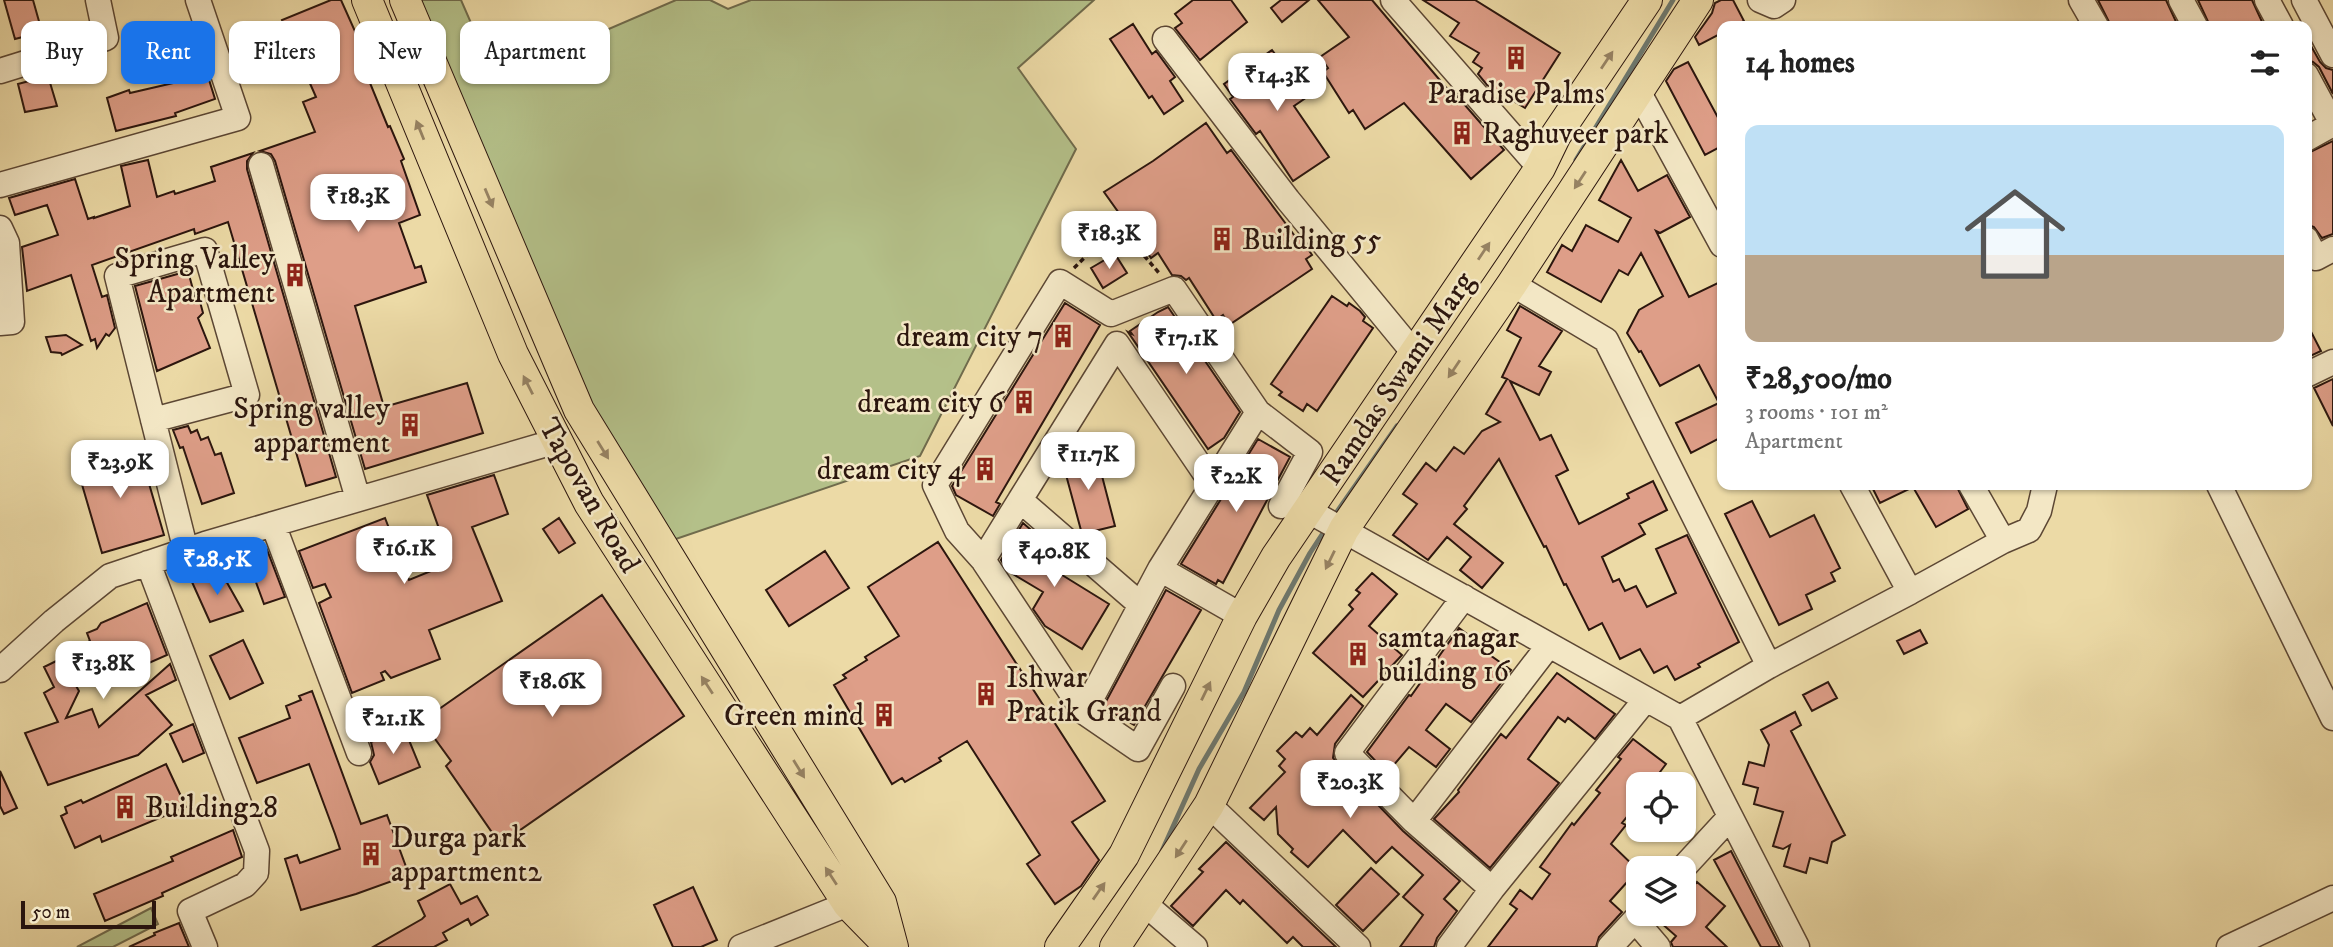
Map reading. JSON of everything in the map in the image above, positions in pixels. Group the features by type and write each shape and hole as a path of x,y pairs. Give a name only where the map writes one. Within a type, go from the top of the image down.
{"main road":[{"name":"Tapovan Road","path":"367,0 513,354 589,503 849,904 891,947"},
{"path":"405,0 579,410 881,902 891,947"},
{"name":"Ramdas Swami Marg","path":"1059,947 1124,855 1242,616 1276,557 1319,518 1414,353 1541,168 1556,135 1647,0"},
{"path":"1115,947 1209,805 1319,518 1512,284 1698,0"}],"street":[{"path":"0,71 106,38 98,0"},
{"path":"0,185 237,118 198,0"},
{"path":"1393,0 1541,168"},
{"path":"1760,0 1774,6 1783,0"},
{"path":"2081,0 2093,21"},
{"path":"2181,0 2192,21"},
{"path":"2267,0 2278,21"},
{"path":"2304,0 2333,55"},
{"path":"1165,39 1288,200 1414,353"},
{"path":"2312,86 2333,125 2312,136"},
{"path":"1638,91 1717,236"},
{"path":"261,165 358,499"},
{"path":"0,228 7,243 12,322 0,323"},
{"path":"153,420 247,395 205,250 117,276 153,420 186,551"},
{"path":"1173,686 1138,749 1084,712 983,559 957,531 935,485 1060,282 1111,314 1116,344 1213,485"},
{"path":"1512,284 1606,340 1769,666"},
{"path":"1111,314 1174,289 1258,412 1310,452 1319,518 1680,718 1797,947"},
{"path":"983,559 1116,344"},
{"path":"2312,372 2333,362"},
{"path":"1084,712 1160,569 1258,412"},
{"path":"0,670 54,621 110,576 273,524 557,441"},
{"path":"1855,490 1910,592"},
{"path":"1974,490 2003,541"},
{"path":"1680,718 1769,666 2003,541 2029,530 2039,511 2044,490"},
{"path":"2222,490 2333,718"},
{"path":"1020,500 1141,604"},
{"path":"273,524 359,753"},
{"path":"148,563 257,851 256,873 244,886 190,911 205,947"},
{"path":"1160,569 1242,616"},
{"path":"1464,597 1347,753 1413,821 1492,889"},
{"path":"1413,821 1549,645"},
{"path":"1449,947 1492,889 1646,699"},
{"path":"1209,805 1358,947"},
{"path":"1694,856 1730,817"},
{"path":"2229,947 2333,898"},
{"path":"741,947 849,904"},
{"path":"1145,904 1195,947"},
{"path":"1610,947 1630,926"},
{"path":"1644,926 1658,947"}],"path":[{"path":"1060,282 1118,225 1174,289"}],"green space":[{"path":"405,0 461,0 470,21 460,21 460,84 610,84 610,28 676,0 710,0 728,9 751,0 1094,0 1018,68 1076,149 920,456 667,542 557,359 441,84 446,84 446,21 414,21"},
{"path":"151,908 158,924 113,947 77,947"}],"building":[{"path":"4,0 33,0 39,21 21,21 21,37 15,39"},
{"path":"331,0 341,0 354,29 354,84 370,84 404,159 401,161 420,215 399,223 415,268 421,266 426,282 355,306 384,407 467,383 483,433 365,469 275,161 271,154 260,151 315,132 303,102 316,97 310,84 340,84 340,21 282,20"},
{"path":"1193,0 1231,0 1247,22 1200,60 1175,28 1182,23 1175,14"},
{"path":"1281,0 1309,0 1282,22 1271,8"},
{"path":"1318,0 1372,0 1449,91 1451,89 1504,150 1471,179 1404,103 1365,129 1353,110 1349,113 1323,72 1328,68 1320,57 1349,37"},
{"name":"Paradise Palms","path":"1423,0 1475,0 1560,53 1525,108 1487,85 1478,74 1482,68 1473,62 1479,53 1450,36 1459,23"},
{"path":"1733,0 1744,21 1717,21 1717,36 1699,45 1695,37 1712,13 1715,3"},
{"path":"2098,0 2166,0 2176,21 2108,21"},
{"path":"2198,0 2252,0 2262,21 2208,21"},
{"path":"1133,24 1152,54 1156,51 1175,77 1170,81 1183,101 1164,114 1152,96 1149,98 1110,39"},
{"path":"2312,48 2320,62 2333,70 2333,94 2319,67 2313,62"},
{"path":"1272,50 1310,95 1294,106 1329,157 1293,181 1260,131 1256,134 1230,99 1233,97 1224,84"},
{"path":"1688,62 1717,116 1717,149 1705,155 1666,81 1674,69"},
{"path":"18,84 50,84 57,106 25,112"},
{"path":"169,84 210,84 215,99 175,113 176,116 116,131 107,98 129,90 130,93"},
{"path":"1206,123 1227,153 1231,150 1297,239 1300,237 1312,255 1306,259 1312,269 1229,325 1223,315 1216,320 1189,278 1186,280 1172,275 1158,253 1151,258 1104,192"},
{"path":"2333,141 2333,234 2322,238 2312,226 2312,151"},
{"path":"253,153 247,161 247,169 336,477 306,486 228,222 195,234 194,229 92,265 102,297 107,295 115,328 109,336 106,334 97,348 95,339 91,341 71,275 27,291 22,247 58,235 47,205 15,215 9,198 75,179 88,219 94,218 130,206 121,166 148,160 157,197 215,181 211,167"},
{"path":"1621,160 1638,191 1667,175 1690,217 1660,233 1656,231 1689,297 1717,283 1717,399 1699,365 1660,386 1641,351 1639,352 1627,333 1639,310 1663,296 1641,253 1628,275 1619,270 1601,302 1547,272 1562,245 1572,251 1586,225 1618,242 1631,218 1599,200"},
{"path":"1115,254 1127,273 1103,288 1091,268"},
{"path":"188,271 195,297 199,298 203,313 198,318 210,348 157,371 135,286"},
{"path":"1332,296 1360,311 1365,317 1363,321 1373,328 1317,411 1307,404 1303,411 1279,395 1282,392 1271,384"},
{"path":"1065,303 1100,325 996,502 1000,504 993,516 956,495 952,486"},
{"path":"1520,306 1562,331 1539,366 1551,372 1539,395 1510,381 1540,440 1551,435 1568,470 1556,476 1579,524 1629,498 1627,494 1653,481 1667,510 1639,524 1645,534 1602,557 1613,582 1619,579 1625,591 1636,586 1647,607 1676,593 1656,549 1687,535 1739,642 1675,680 1667,666 1654,673 1640,649 1620,659 1602,623 1589,630 1499,459 1464,506 1467,509 1454,524 1503,563 1482,588 1460,570 1471,557 1447,537 1428,560 1393,535 1417,504 1403,494 1426,463 1436,471 1454,447 1464,454 1482,431 1500,422 1486,414 1507,379 1502,377 1521,338 1507,330"},
{"path":"1168,307 1240,412 1224,438 1208,449 1128,332 1132,334 1130,331"},
{"path":"2312,334 2321,351 2312,355"},
{"path":"66,335 82,345 62,355 51,352 46,337"},
{"path":"2333,379 2333,426 2314,388"},
{"path":"1717,404 1717,440 1691,453 1676,423"},
{"path":"188,426 191,433 197,430 201,440 208,437 215,455 221,453 234,493 202,504 183,447 180,448 173,430"},
{"path":"1258,439 1290,457 1223,583 1218,580 1216,584 1181,564"},
{"path":"138,446 164,535 102,553 76,464"},
{"path":"1095,449 1115,526 1082,534 1062,460 1064,457"},
{"path":"494,475 508,514 472,527 502,601 429,630 440,659 391,678 385,671 381,673 384,680 352,693 319,603 331,597 325,584 313,588 299,551 385,518 409,580 436,569 432,560 448,554 427,495"},
{"path":"1874,490 1907,490 1880,503"},
{"path":"1915,490 1958,490 1968,509 1936,527"},
{"path":"1752,501 1770,537 1814,515 1840,568 1831,573 1835,581 1806,595 1812,609 1779,625 1725,514"},
{"path":"559,518 575,543 559,553 543,529"},
{"path":"1023,523 1062,557 1054,570 1109,604 1082,649 1045,626 1033,609 1043,592 1008,571 1001,560"},
{"name":"Ishwar Pratik Grand","path":"938,542 1105,801 1072,822 1099,860 1081,886 1055,904 1027,864 1040,855 967,741 939,758 941,761 905,782 902,778 892,784 834,685 846,678 843,675 867,660 865,657 899,636 868,587"},
{"path":"266,547 285,597 264,604 246,555"},
{"path":"825,551 849,588 789,626 766,590"},
{"path":"221,572 243,611 210,622 192,582"},
{"name":"samta nagar building 16","path":"1372,573 1397,594 1369,626 1402,655 1363,697 1313,653 1353,609 1349,605 1360,593 1356,590"},
{"path":"1166,590 1201,610 1134,725 1103,707"},
{"path":"602,595 684,716 503,842 498,841 446,766 451,761 422,721"},
{"path":"147,603 167,655 106,682 95,656 68,672 79,691 66,718 92,709 99,727 170,664 176,680 146,695 172,725 138,755 48,785 25,733 58,722 44,693 54,687 44,667 87,646 86,643 90,641 87,633 97,629 101,623"},
{"path":"1459,628 1482,645 1480,648 1511,670 1471,722 1446,704 1426,730 1450,749 1436,767 1409,747 1387,773 1367,752"},
{"path":"1920,630 1927,643 1904,654 1897,641"},
{"path":"243,640 263,683 230,699 210,656"},
{"path":"1557,673 1615,714 1595,739 1568,718 1565,722 1558,717 1528,759 1559,783 1490,868 1434,819 1459,792 1501,734 1506,738"},
{"path":"1828,682 1837,698 1812,711 1803,695"},
{"path":"312,691 361,824 387,815 409,875 301,910 285,859 297,855 300,863 340,849 335,834 309,764 257,783 239,738 290,718 286,706 301,700 299,696"},
{"path":"1351,695 1363,706 1335,744 1333,758 1403,831 1460,881 1444,899 1457,911 1437,938 1434,947 1400,947 1423,915 1403,897 1423,875 1392,847 1376,863 1343,830 1308,867 1291,852 1293,849 1278,834 1276,807 1264,820 1250,808 1285,772 1279,766 1285,759 1277,751 1296,732 1302,737 1310,728 1317,735"},
{"path":"1795,712 1801,725 1791,731 1845,835 1832,842 1827,863 1810,858 1806,873 1784,866 1790,845 1783,849 1773,846 1783,812 1754,804 1758,788 1743,784 1749,762 1764,766 1769,745 1761,730"},
{"path":"193,724 204,753 183,762 170,734"},
{"path":"404,728 420,767 379,784 370,762 374,755 371,742"},
{"path":"1633,739 1666,764 1660,772 1626,772 1626,818 1622,823 1626,825 1611,844 1626,858 1626,883 1610,901 1622,912 1599,937 1596,947 1488,947 1517,909 1510,904 1520,890 1532,899 1550,874 1540,867 1572,823 1574,825 1600,793 1596,790 1621,759 1618,757"},
{"name":"Building28","path":"166,764 186,807 102,842 100,836 75,848 61,816 67,813 65,807 81,800 83,803"},
{"path":"0,771 17,808 4,814 0,806"},
{"path":"233,830 242,857 105,921 94,894 173,861 171,857"},
{"path":"1226,842 1336,947 1303,947 1293,937 1287,943 1243,900 1240,904 1226,890 1193,926 1171,906 1203,872 1199,869"},
{"path":"1731,851 1780,947 1761,947 1714,860"},
{"path":"1371,868 1399,894 1363,931 1336,905"},
{"path":"1696,883 1725,906 1706,927 1727,947 1673,947 1671,942 1676,936 1665,926 1696,926"},
{"path":"450,884 461,904 477,896 488,915 471,925 468,919 443,933 447,940 434,947 373,947 422,919 425,916 418,901"},
{"path":"693,887 717,940 701,947 673,947 654,905"},
{"path":"179,923 189,947 129,947 155,935 154,933"}],"waterway":[{"path":"1576,160 1673,0"},
{"path":"1334,516 1397,426"},
{"path":"1162,851 1199,769 1244,692 1279,610 1327,527"}],"place":[{"name":"Paradise Palms","path":"1516,58"},
{"name":"Raghuveer park","path":"1462,133"},
{"name":"Building 55","path":"1222,239"},
{"name":"Spring Valley Apartment","path":"295,275"},
{"name":"dream city 7","path":"1063,336"},
{"name":"dream city 6","path":"1024,402"},
{"name":"Spring valley appartment","path":"410,425"},
{"name":"dream city 4","path":"985,469"},
{"name":"samta nagar building 16","path":"1358,654"},
{"name":"Ishwar Pratik Grand","path":"986,694"},
{"name":"Green mind","path":"884,715"},
{"name":"Building28","path":"125,807"},
{"name":"Durga park appartment2","path":"371,854"}]}
